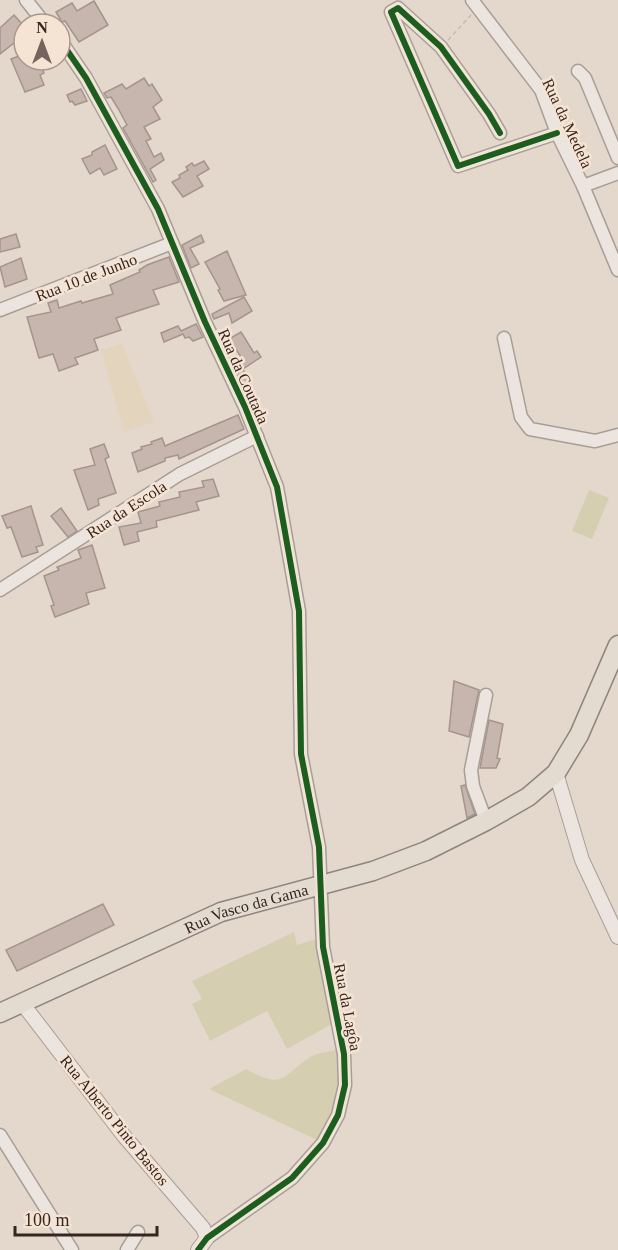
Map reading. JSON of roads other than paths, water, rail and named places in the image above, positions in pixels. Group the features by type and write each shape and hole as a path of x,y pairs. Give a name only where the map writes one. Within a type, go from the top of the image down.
{"main road":[{"name":"Rua Vasco da Gama","path":"0,1013 221,912 373,871 426,851 528,798 556,773 579,735 618,645"}],"street":[{"path":"26,0 36,12"},
{"name":"Rua da Medela","path":"475,4 541,90 557,133 583,186 618,270"},
{"path":"500,133 441,47 398,8 391,12 458,166 557,133"},
{"path":"407,49 414,38 426,34"},
{"name":"Rua da Coutada","path":"72,58 86,78 158,209 205,322 257,436 277,488 299,611 301,754 319,847 322,885"},
{"path":"578,71 585,78 618,158"},
{"path":"583,186 618,173"},
{"name":"Rua 10 de Junho","path":"0,310 172,243"},
{"path":"504,339 521,417 530,429 595,441 618,435"},
{"name":"Rua da Escola","path":"0,590 180,474 257,436"},
{"path":"486,695 471,770 473,786 486,821"},
{"path":"556,773 582,860 618,937"},
{"name":"Rua da Lagôa","path":"198,1250 207,1238 292,1178 323,1143 338,1115 345,1085 344,1054 323,947 320,913 322,885"},
{"name":"Rua Alberto Pinto Bastos","path":"22,1003 124,1136 203,1228 207,1238"},
{"path":"0,1136 72,1250"},
{"path":"127,1250 138,1232"}]}
